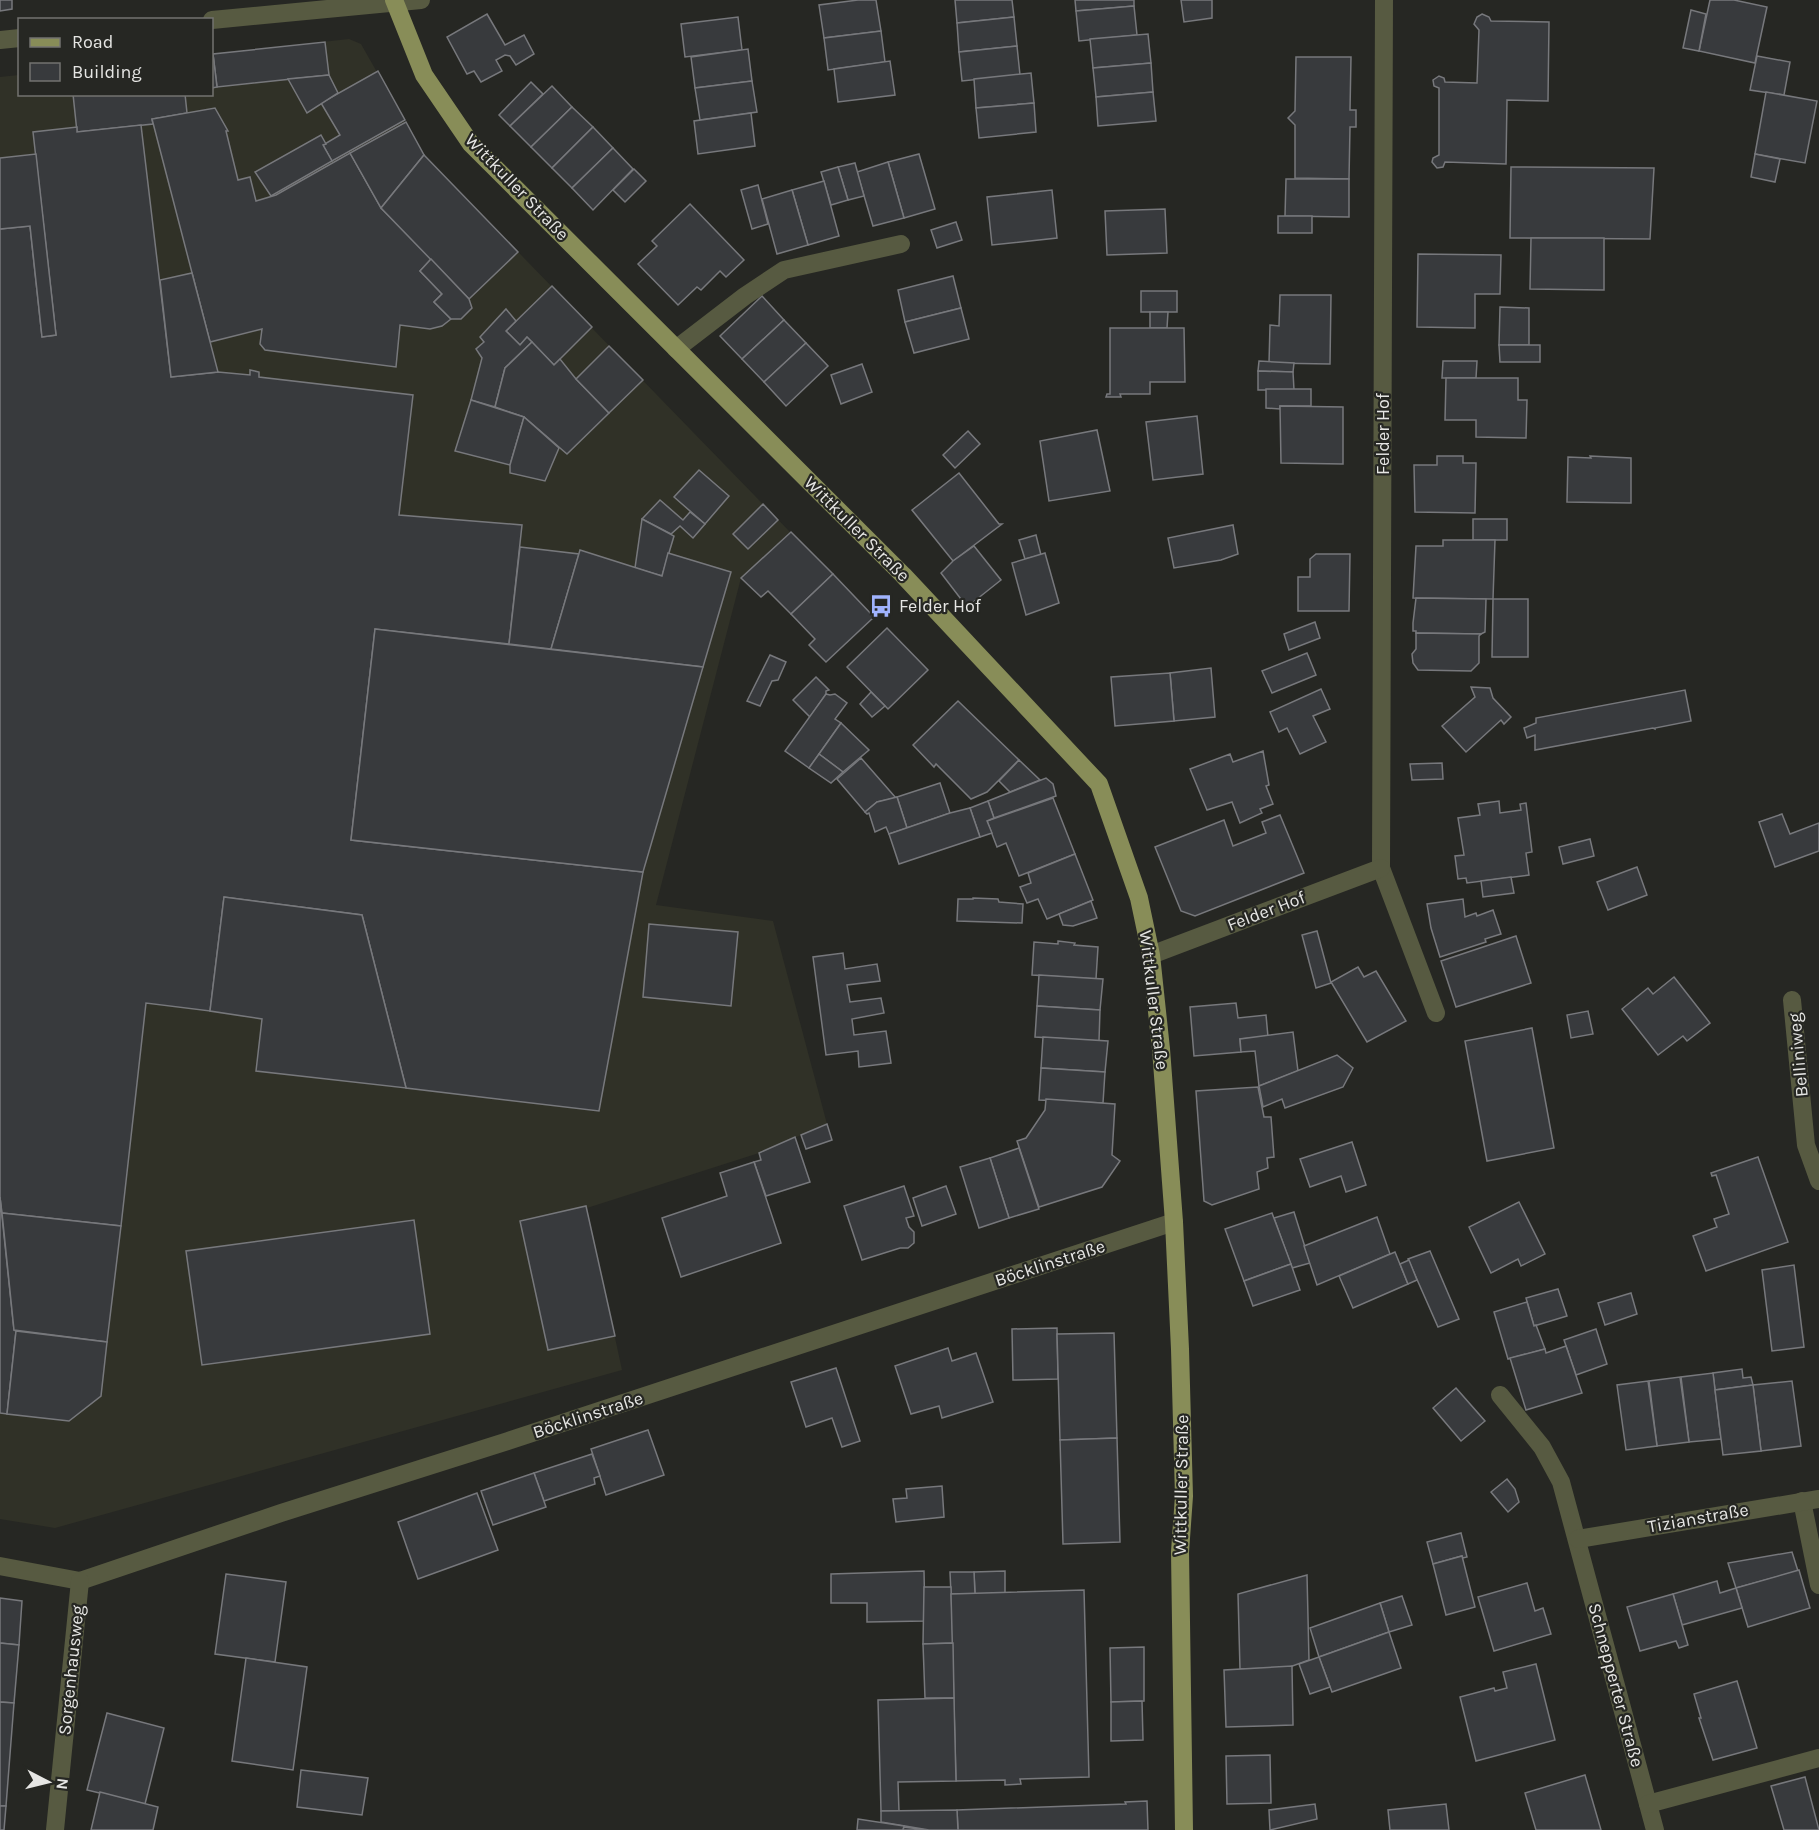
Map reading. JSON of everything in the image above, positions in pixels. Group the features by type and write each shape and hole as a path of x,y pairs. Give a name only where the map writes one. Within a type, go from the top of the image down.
{"main road":[{"name":"Wittkuller Straße","path":"394,2 424,75 471,144 903,575 1099,784 1139,898 1151,955 1161,1049 1174,1222 1180,1349 1183,1485 1180,1552 1184,1830"}],"street":[{"path":"213,20 421,0"},
{"name":"Felder Hof","path":"1384,0 1381,867 1436,1013"},
{"path":"0,40 18,39"},
{"path":"676,349 744,296 784,270 901,244"},
{"name":"Felder Hof","path":"1151,955 1381,867"},
{"name":"Belliniweg","path":"1792,1000 1806,1145 1819,1181"},
{"name":"Böcklinstraße","path":"0,1566 80,1581 281,1513 508,1441 1174,1222"},
{"path":"1500,1395 1542,1447 1562,1482 1578,1539"},
{"path":"1810,1500 1819,1585"},
{"name":"Tizianstraße","path":"1578,1539 1810,1500"},
{"name":"Schnepperter Straße","path":"1578,1539 1656,1830"},
{"name":"Sorgenhausweg","path":"55,1830 80,1581"},
{"path":"1648,1804 1819,1758"}],"shaded area":[{"path":"349,39 361,44 424,155 790,532 741,578 656,905 773,921 827,1124 759,1153 587,1208 622,1370 55,1528 0,1519 0,77 18,75 18,96 213,96 213,54"}],"building":[{"path":"0,0 12,0 12,9 0,11"},
{"path":"876,0 881,31 824,38 819,5"},
{"path":"955,0 1012,0 1014,17 957,23"},
{"path":"1075,0 1134,0 1134,6 1076,11"},
{"path":"1181,0 1212,0 1212,18 1184,22"},
{"path":"1710,0 1734,0 1767,7 1755,63 1699,51"},
{"path":"1134,6 1137,35 1079,41 1076,11"},
{"path":"1691,10 1706,14 1699,51 1683,48"},
{"path":"487,14 505,45 524,35 534,54 516,65 510,56 505,55 496,60 502,71 481,82 474,71 467,74 447,37"},
{"path":"1482,14 1489,17 1491,21 1549,22 1548,101 1507,100 1506,164 1445,162 1443,167 1437,168 1432,162 1433,158 1439,155 1439,88 1434,86 1433,80 1439,76 1444,78 1445,82 1477,83 1479,30 1474,24 1477,17"},
{"path":"738,17 742,50 685,57 681,24"},
{"path":"1014,17 1017,46 959,52 957,23"},
{"path":"881,31 885,62 828,70 824,38"},
{"path":"1148,34 1151,63 1093,68 1090,39"},
{"path":"325,42 329,75 217,87 213,54"},
{"path":"1017,46 1020,75 962,81 959,52"},
{"path":"748,49 752,81 695,88 691,57"},
{"path":"213,54 217,87 213,88"},
{"path":"1757,56 1790,62 1784,95 1750,90"},
{"path":"1296,57 1351,57 1350,110 1356,110 1356,127 1350,127 1349,179 1295,178 1295,125 1288,118 1295,111"},
{"path":"890,61 895,95 838,102 834,69"},
{"path":"1151,63 1153,92 1096,97 1093,68"},
{"path":"378,71 405,120 332,161 323,145 340,135 321,103"},
{"path":"1031,73 1034,103 976,108 974,79"},
{"path":"329,75 338,93 307,113 288,79"},
{"path":"752,81 757,112 700,120 695,88"},
{"path":"531,82 543,94 510,126 499,115"},
{"path":"552,86 572,107 531,147 510,126"},
{"path":"1153,92 1156,121 1098,126 1096,97"},
{"path":"1766,92 1817,101 1805,163 1755,154"},
{"path":"73,96 185,96 187,113 152,119 153,124 77,132"},
{"path":"1034,103 1036,132 979,138 976,108"},
{"path":"572,107 593,127 552,168 531,147"},
{"path":"215,108 228,131 226,131 238,180 250,177 256,201 276,195 350,153 381,208 431,259 420,271 442,294 434,302 451,319 442,326 430,329 400,325 396,367 265,350 260,344 262,329 210,342 152,119"},
{"path":"751,113 755,146 698,154 694,121"},
{"path":"406,122 424,155 381,208 350,153"},
{"path":"141,125 171,377 218,372 250,375 250,370 259,372 259,377 413,395 399,515 522,525 509,644 375,629 351,840 643,872 599,1111 406,1088 362,915 224,897 210,1011 146,1003 121,1226 2,1213 0,1197 0,229 30,226 42,337 56,335 33,132 77,127 77,132"},
{"path":"593,127 613,148 572,188 552,168"},
{"path":"321,135 326,144 323,145 332,161 271,196 255,172"},
{"path":"613,148 633,169 593,210 572,188"},
{"path":"36,154 56,335 42,337 30,226 0,229 0,158"},
{"path":"919,154 935,209 904,218 888,162"},
{"path":"1755,154 1780,159 1775,182 1751,177"},
{"path":"424,155 518,252 469,299 381,208"},
{"path":"888,162 904,218 873,226 857,172"},
{"path":"855,163 864,196 848,200 838,167"},
{"path":"838,167 848,200 831,205 821,172"},
{"path":"1511,167 1654,168 1650,239 1510,238"},
{"path":"634,169 646,181 625,202 613,190"},
{"path":"1286,179 1349,179 1349,217 1285,216"},
{"path":"824,181 839,236 808,245 792,190"},
{"path":"758,185 768,224 752,229 741,190"},
{"path":"792,190 808,245 777,254 762,199"},
{"path":"1052,190 1057,238 992,245 987,197"},
{"path":"690,204 744,260 726,277 720,271 701,290 697,287 678,305 638,264 657,246 652,241"},
{"path":"1165,209 1167,253 1107,255 1105,211"},
{"path":"1278,216 1312,216 1312,233 1278,233"},
{"path":"956,222 962,240 937,248 931,230"},
{"path":"1531,238 1604,238 1604,290 1530,289"},
{"path":"1418,254 1501,255 1500,294 1475,294 1475,328 1417,327"},
{"path":"431,259 469,299 472,308 461,319 451,319 434,302 442,294 420,271"},
{"path":"192,273 218,372 171,377 160,280"},
{"path":"953,276 961,308 905,322 898,290"},
{"path":"552,286 592,327 554,365 527,337 520,345 506,331"},
{"path":"1141,291 1177,291 1177,312 1141,312"},
{"path":"1280,295 1331,295 1330,364 1269,363 1270,325 1279,326"},
{"path":"762,296 784,320 742,359 720,336"},
{"path":"1500,307 1529,308 1529,345 1499,345"},
{"path":"961,308 969,339 914,353 905,322"},
{"path":"506,309 516,321 506,331 520,345 527,337 532,342 505,368 495,407 471,400 482,358 476,349 484,342 480,337"},
{"path":"1150,312 1168,312 1167,328 1150,328"},
{"path":"784,320 806,343 764,382 742,359"},
{"path":"1110,328 1184,328 1185,382 1150,382 1150,394 1120,394 1121,397 1106,397 1110,394"},
{"path":"532,342 554,365 560,359 609,413 567,454 524,417 495,407 505,368"},
{"path":"806,343 828,366 786,406 764,382"},
{"path":"1499,345 1540,345 1540,362 1500,362"},
{"path":"609,346 643,380 609,413 576,379"},
{"path":"1259,361 1294,363 1293,372 1258,371"},
{"path":"1443,361 1477,361 1476,378 1442,378"},
{"path":"862,364 872,392 841,404 831,375"},
{"path":"1258,371 1293,372 1294,390 1258,390"},
{"path":"1446,378 1518,378 1518,400 1527,400 1526,438 1476,437 1476,420 1445,420"},
{"path":"1266,389 1311,389 1311,406 1266,408"},
{"path":"471,400 524,417 510,465 455,451"},
{"path":"1280,406 1343,407 1343,464 1281,463"},
{"path":"1197,416 1203,474 1153,480 1146,422"},
{"path":"524,417 559,448 545,481 510,473 510,465"},
{"path":"1097,430 1110,491 1049,501 1040,441"},
{"path":"968,431 980,444 955,468 943,455"},
{"path":"1437,456 1463,456 1463,463 1476,463 1475,513 1415,512 1414,465 1437,465"},
{"path":"1590,456 1631,458 1631,503 1567,502 1568,457 1591,458"},
{"path":"699,470 729,496 705,524 674,497"},
{"path":"959,473 999,524 1002,524 953,561 912,510"},
{"path":"660,500 683,520 690,512 705,524 693,538 680,526 671,534 642,519"},
{"path":"763,504 778,520 748,549 733,534"},
{"path":"642,519 674,536 662,576 635,568"},
{"path":"1473,519 1507,519 1507,540 1473,540"},
{"path":"1233,525 1238,554 1221,560 1174,568 1168,538"},
{"path":"791,532 833,574 791,614 768,591 761,597 741,578"},
{"path":"1036,535 1041,555 1025,559 1019,540"},
{"path":"1443,540 1495,540 1493,599 1413,598 1416,546 1443,546"},
{"path":"974,546 1001,580 967,607 941,573"},
{"path":"520,547 579,554 551,649 509,644"},
{"path":"580,550 662,576 668,553 731,572 703,667 551,649"},
{"path":"1045,553 1059,603 1026,615 1012,563"},
{"path":"1316,554 1350,554 1349,611 1298,611 1298,577 1310,577 1310,559"},
{"path":"833,574 874,617 826,662 809,645 815,639 791,614"},
{"path":"1416,598 1486,599 1485,632 1481,634 1416,633 1413,631 1413,623"},
{"path":"1493,599 1528,599 1528,657 1492,657"},
{"path":"1315,622 1320,638 1289,650 1284,634"},
{"path":"887,628 928,670 888,709 847,667"},
{"path":"375,629 703,667 643,872 351,840"},
{"path":"1416,633 1481,634 1479,636 1479,663 1471,671 1418,670 1413,663 1412,654 1416,649"},
{"path":"1307,653 1316,675 1272,693 1262,671"},
{"path":"770,655 786,662 778,680 772,681 760,706 747,701"},
{"path":"1211,668 1215,717 1174,721 1170,673"},
{"path":"1170,673 1174,721 1115,726 1111,677"},
{"path":"816,677 829,690 826,691 810,717 793,700"},
{"path":"1471,687 1490,688 1493,698 1511,717 1504,724 1501,720 1466,752 1442,726 1475,697"},
{"path":"1321,689 1330,709 1313,716 1326,742 1300,754 1287,728 1279,732 1270,712"},
{"path":"1685,690 1691,721 1535,750 1535,735 1527,738 1524,728 1536,723 1536,718"},
{"path":"871,692 885,706 872,717 860,704"},
{"path":"826,694 835,694 847,703 835,719 841,723 809,768 785,751"},
{"path":"958,701 1019,760 987,792 971,799 913,745"},
{"path":"841,723 869,750 843,772 819,754"},
{"path":"1263,751 1269,785 1266,786 1273,804 1260,809 1262,813 1240,823 1232,802 1207,810 1190,769 1230,754 1233,762"},
{"path":"819,754 843,772 831,783 809,768"},
{"path":"861,758 896,798 877,802 865,812 837,779"},
{"path":"1019,760 1040,780 1010,792 999,781"},
{"path":"1442,763 1443,779 1412,780 1410,764"},
{"path":"1046,778 1053,784 1056,796 994,818 988,801"},
{"path":"940,783 950,813 907,828 897,797"},
{"path":"897,797 907,828 889,834 886,827 875,832 869,813 865,812 877,802"},
{"path":"1053,798 1075,854 1019,876 1006,843 997,847 987,821"},
{"path":"988,801 994,818 987,821 992,833 980,837 970,808"},
{"path":"1499,801 1500,813 1521,810 1520,804 1526,803 1532,852 1526,853 1529,875 1467,883 1466,878 1458,879 1455,856 1464,855 1458,818 1480,815 1478,804"},
{"path":"970,808 980,837 899,864 889,834"},
{"path":"1782,814 1790,834 1819,823 1819,851 1775,867 1759,822"},
{"path":"1280,815 1304,873 1195,916 1181,911 1155,847 1224,820 1233,846 1266,833 1262,822"},
{"path":"1590,839 1594,856 1563,864 1559,847"},
{"path":"1075,854 1093,900 1047,919 1038,899 1027,903 1020,887 1031,883 1028,873"},
{"path":"1637,867 1647,895 1608,910 1597,882"},
{"path":"1511,877 1514,893 1483,897 1481,881"},
{"path":"224,897 362,915 406,1088 256,1071 262,1019 210,1011"},
{"path":"958,899 998,899 999,902 1023,904 1022,923 957,921"},
{"path":"1463,899 1465,917 1476,913 1477,916 1493,910 1501,934 1485,939 1486,942 1440,957 1431,928 1427,904"},
{"path":"1091,901 1097,918 1073,926 1063,925 1059,914"},
{"path":"649,924 738,932 731,1006 643,997"},
{"path":"1317,931 1331,983 1316,988 1302,935"},
{"path":"1516,936 1531,983 1456,1007 1441,961"},
{"path":"1058,941 1098,947 1096,979 1032,975 1034,942 1058,944"},
{"path":"843,953 845,969 877,964 880,981 847,985 850,1002 881,998 884,1013 852,1019 854,1035 886,1031 891,1063 859,1067 858,1051 826,1055 813,957"},
{"path":"1358,967 1364,977 1376,971 1406,1021 1367,1042 1331,982"},
{"path":"1039,975 1103,979 1100,1010 1037,1006"},
{"path":"1674,977 1710,1023 1687,1041 1683,1036 1658,1055 1622,1009 1648,988 1653,994"},
{"path":"1236,1003 1238,1018 1266,1015 1268,1037 1240,1039 1241,1052 1194,1056 1190,1007"},
{"path":"1037,1006 1100,1010 1099,1041 1035,1037"},
{"path":"1588,1011 1593,1034 1571,1038 1567,1015"},
{"path":"1532,1028 1554,1148 1487,1161 1465,1041"},
{"path":"1293,1032 1298,1071 1259,1086 1255,1051 1241,1052 1240,1039"},
{"path":"1043,1037 1108,1041 1105,1072 1041,1068"},
{"path":"1337,1055 1353,1068 1343,1087 1285,1108 1282,1099 1263,1107 1259,1086"},
{"path":"1041,1068 1105,1072 1103,1103 1039,1100"},
{"path":"1258,1087 1264,1117 1271,1117 1274,1157 1267,1158 1268,1168 1257,1172 1259,1189 1212,1205 1204,1201 1196,1091"},
{"path":"1046,1099 1115,1104 1112,1155 1120,1161 1102,1187 1039,1207 1017,1141 1026,1138 1045,1110"},
{"path":"827,1124 832,1140 806,1149 801,1135"},
{"path":"795,1137 810,1182 766,1196 754,1162 761,1160 759,1153"},
{"path":"1352,1142 1366,1185 1346,1192 1341,1176 1310,1187 1300,1159"},
{"path":"1019,1148 1039,1209 1009,1218 990,1158"},
{"path":"1758,1157 1788,1242 1706,1271 1693,1236 1717,1227 1714,1219 1729,1214 1716,1175 1712,1176 1711,1173"},
{"path":"990,1158 1009,1218 979,1228 960,1167"},
{"path":"754,1162 781,1243 681,1277 662,1218 727,1196 720,1173"},
{"path":"904,1186 914,1216 906,1218 909,1227 914,1232 914,1243 908,1248 900,1248 862,1260 844,1206"},
{"path":"946,1186 956,1214 922,1226 913,1198"},
{"path":"0,1197 14,1330 16,1331 7,1414 0,1413"},
{"path":"1519,1202 1545,1254 1521,1266 1518,1259 1491,1273 1469,1227"},
{"path":"586,1206 615,1336 548,1350 520,1221"},
{"path":"1294,1212 1310,1263 1292,1268 1274,1218"},
{"path":"2,1213 121,1226 107,1342 14,1330"},
{"path":"1272,1213 1291,1264 1244,1281 1225,1229"},
{"path":"1377,1217 1390,1254 1317,1285 1304,1246"},
{"path":"414,1220 430,1334 202,1365 186,1251"},
{"path":"1430,1251 1459,1319 1438,1327 1408,1259"},
{"path":"1395,1252 1408,1284 1353,1308 1339,1276"},
{"path":"1409,1260 1417,1280 1408,1284 1400,1264"},
{"path":"1291,1264 1300,1290 1253,1306 1244,1281"},
{"path":"1794,1265 1804,1347 1772,1351 1762,1270"},
{"path":"1558,1289 1567,1316 1534,1326 1526,1298"},
{"path":"1631,1293 1637,1314 1605,1325 1598,1303"},
{"path":"1527,1302 1534,1326 1536,1325 1545,1349 1508,1359 1494,1312"},
{"path":"1057,1328 1058,1379 1013,1380 1012,1329"},
{"path":"1596,1329 1607,1364 1576,1375 1564,1340"},
{"path":"16,1331 107,1342 101,1396 69,1421 7,1414"},
{"path":"1114,1333 1117,1438 1060,1440 1057,1334"},
{"path":"1566,1346 1582,1393 1526,1410 1510,1358 1545,1349 1546,1353"},
{"path":"948,1348 952,1361 976,1353 993,1402 942,1418 939,1406 911,1414 895,1366"},
{"path":"836,1368 860,1441 842,1447 832,1418 806,1427 791,1382"},
{"path":"1742,1369 1743,1378 1751,1377 1753,1385 1715,1390 1713,1373"},
{"path":"1713,1373 1721,1439 1689,1442 1681,1377"},
{"path":"1680,1377 1689,1442 1657,1446 1649,1381"},
{"path":"1648,1381 1657,1446 1626,1450 1617,1385"},
{"path":"1792,1381 1801,1446 1761,1451 1753,1385"},
{"path":"1753,1385 1761,1451 1723,1455 1715,1390"},
{"path":"1456,1388 1485,1421 1461,1441 1433,1408"},
{"path":"648,1430 664,1475 606,1495 591,1449"},
{"path":"1117,1438 1120,1542 1063,1544 1060,1440"},
{"path":"592,1454 600,1476 594,1478 595,1484 544,1501 534,1473"},
{"path":"534,1473 546,1507 493,1525 481,1491"},
{"path":"1507,1479 1515,1489 1519,1502 1508,1512 1491,1492"},
{"path":"942,1486 944,1517 896,1522 893,1499 907,1498 906,1489"},
{"path":"477,1493 498,1550 418,1579 398,1522"},
{"path":"1461,1533 1467,1557 1462,1556 1433,1564 1427,1542"},
{"path":"1792,1552 1798,1571 1736,1588 1728,1563"},
{"path":"1462,1556 1475,1607 1446,1615 1433,1564"},
{"path":"1799,1570 1810,1608 1748,1627 1736,1588"},
{"path":"924,1571 925,1621 867,1622 867,1603 831,1603 831,1574"},
{"path":"1005,1571 1005,1593 975,1594 974,1572"},
{"path":"950,1572 974,1572 975,1594 951,1594"},
{"path":"226,1574 286,1582 275,1662 215,1654"},
{"path":"1307,1575 1309,1660 1287,1668 1240,1669 1238,1594"},
{"path":"1717,1581 1720,1593 1736,1588 1742,1608 1682,1625 1673,1594"},
{"path":"1527,1583 1535,1611 1543,1608 1551,1634 1494,1651 1478,1597"},
{"path":"924,1587 951,1587 953,1643 923,1644"},
{"path":"1084,1590 1089,1777 1020,1779 1021,1784 1005,1785 1005,1780 956,1781 951,1594"},
{"path":"1673,1594 1688,1645 1679,1648 1676,1641 1640,1651 1627,1607"},
{"path":"1402,1596 1412,1625 1389,1632 1380,1603"},
{"path":"0,1598 22,1601 19,1645 0,1643"},
{"path":"1380,1603 1389,1632 1319,1657 1310,1628"},
{"path":"1389,1632 1401,1668 1332,1692 1319,1657"},
{"path":"0,1643 19,1645 14,1703 0,1702"},
{"path":"953,1643 954,1698 925,1698 923,1644"},
{"path":"1144,1647 1144,1701 1111,1702 1110,1648"},
{"path":"1319,1657 1330,1687 1310,1694 1299,1664"},
{"path":"246,1658 307,1667 293,1770 232,1761"},
{"path":"1536,1664 1555,1740 1476,1761 1460,1697 1494,1688 1495,1691 1507,1688 1503,1672"},
{"path":"1292,1666 1293,1725 1226,1727 1224,1670"},
{"path":"1737,1681 1757,1748 1713,1760 1699,1718 1701,1718 1694,1694"},
{"path":"954,1698 956,1781 898,1782 899,1811 881,1811 878,1700"},
{"path":"1142,1701 1143,1740 1111,1741 1111,1702"},
{"path":"0,1702 14,1703 6,1806 0,1806"},
{"path":"107,1713 164,1728 145,1804 87,1790"},
{"path":"1270,1755 1271,1803 1227,1804 1226,1756"},
{"path":"301,1770 368,1778 362,1815 297,1807"},
{"path":"1585,1775 1601,1830 1536,1830 1525,1793"},
{"path":"1805,1777 1819,1830 1784,1830 1771,1786"},
{"path":"100,1792 158,1807 153,1830 91,1830"},
{"path":"1147,1801 1148,1830 958,1830 957,1810 1126,1804 1125,1802"},
{"path":"1315,1804 1317,1819 1270,1830 1269,1810"},
{"path":"1446,1804 1449,1830 1390,1830 1388,1810"},
{"path":"0,1806 6,1806 4,1830 0,1830"},
{"path":"957,1810 958,1830 929,1830 881,1822 881,1811"},
{"path":"858,1819 904,1826 903,1830 857,1830"},
{"path":"904,1827 926,1830 903,1830"}],"place":[{"name":"Felder Hof","path":"881,606"}]}
